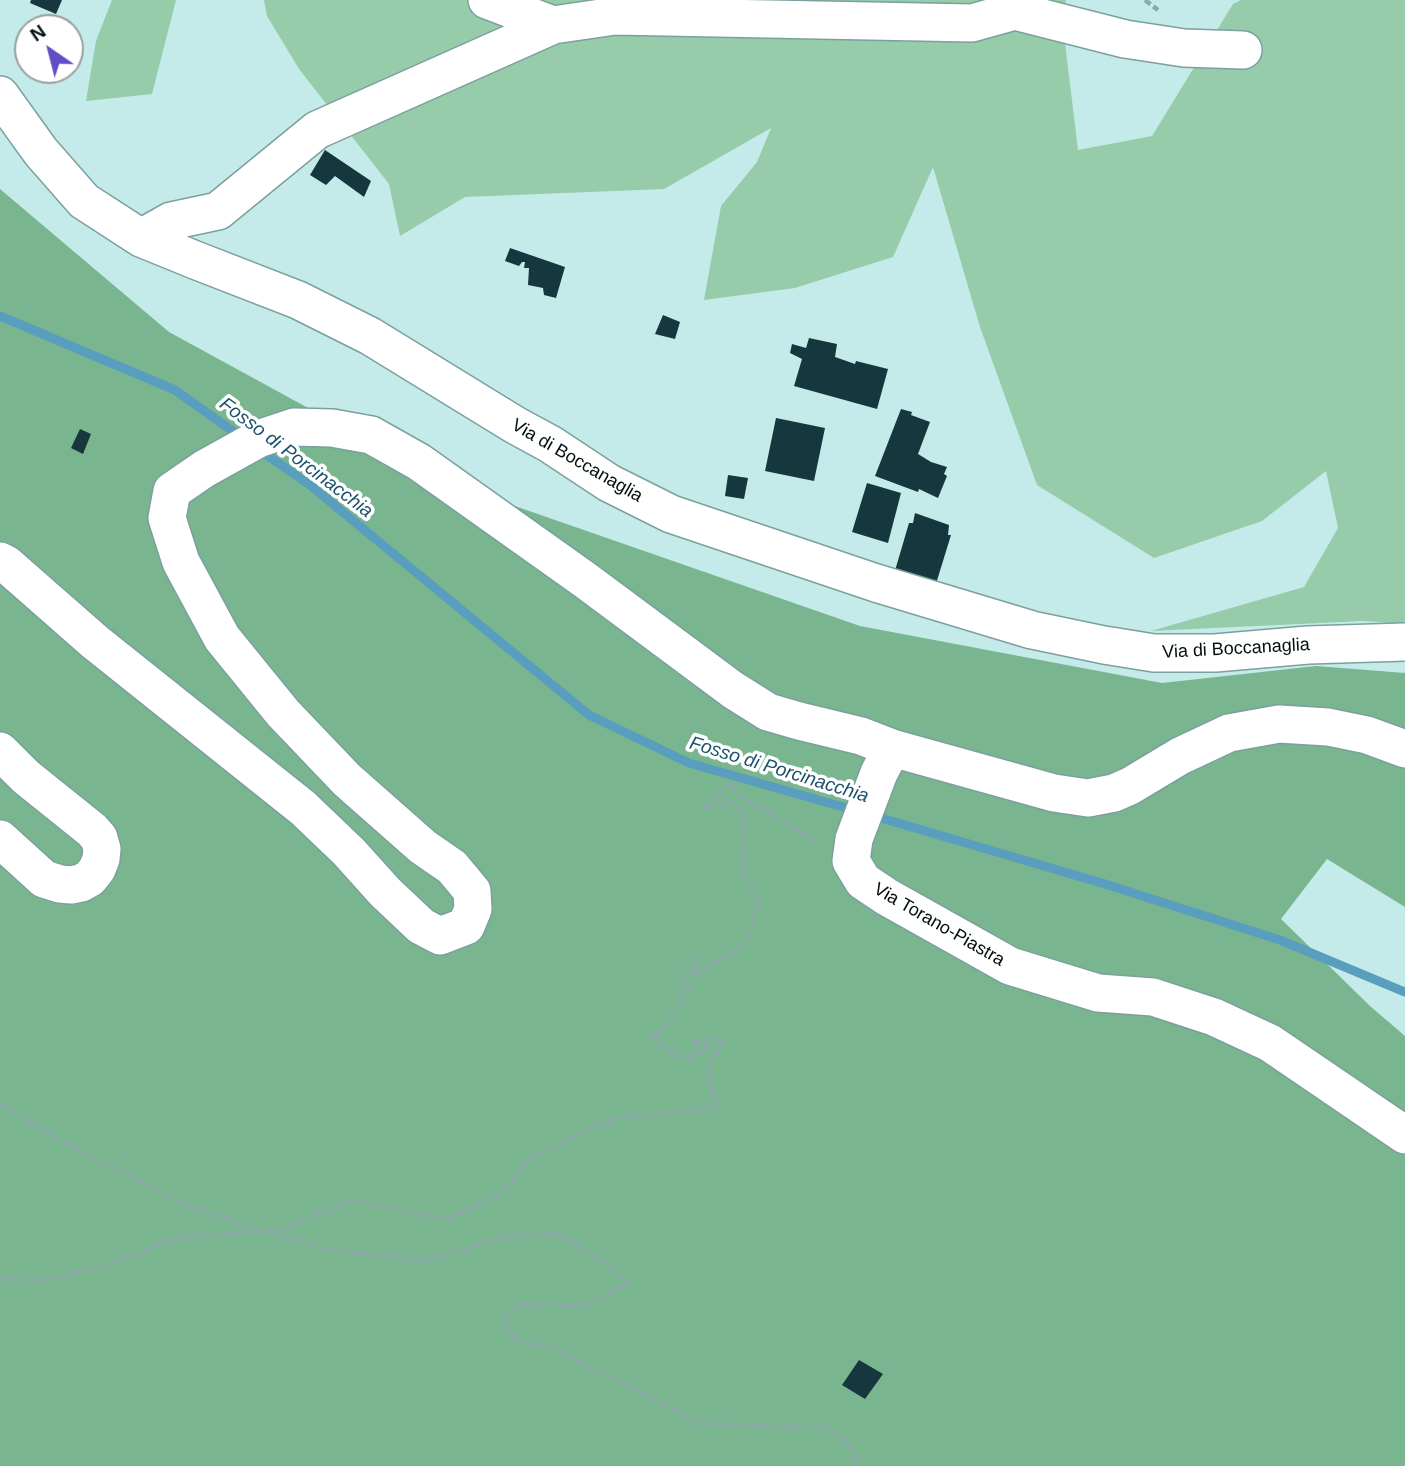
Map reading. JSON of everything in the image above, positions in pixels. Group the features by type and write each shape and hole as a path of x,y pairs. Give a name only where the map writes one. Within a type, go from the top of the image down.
{"street":[{"path":"487,0 553,25"},
{"path":"141,238 171,220 218,211 317,130 553,25 615,16 972,23 1015,11 1125,39 1184,48 1244,50"},
{"name":"Via di Boccanaglia","path":"0,95 41,152 84,201 141,238 298,300 370,336 515,425 550,443 609,483 671,514 876,583 1032,630 1104,645 1154,653 1215,653 1308,645 1405,642"},
{"path":"0,561 95,642 303,808 349,852 384,892 421,926 440,936 466,926 473,909 472,891 452,867 423,847 346,780 284,713 222,638 181,562 167,518 172,491 204,469 258,439 293,427 332,428 371,435 419,462 585,579 733,690 768,712 861,736 886,761 1088,798 1114,793 1130,786 1180,756 1229,733 1279,724 1328,727 1367,735 1405,749"},
{"path":"0,751 26,777 92,830 99,838 101,859 90,878 81,883 60,884 44,878 0,839"},
{"path":"853,850 886,761"},
{"name":"Via Torano-Piastra","path":"853,850 863,881 887,898 1010,966 1098,993 1153,997 1214,1017 1270,1043 1405,1135"}],"path":[{"path":"0,1278 40,1281 104,1266 180,1237 279,1230 351,1200 443,1219 471,1210 504,1189 535,1155 615,1118 717,1108 707,1069 723,1041 691,1041 707,1049 685,1059 652,1038 669,1022 689,987 681,983 698,958 694,975 737,950 751,930 759,897 743,874 743,813 732,802 703,809 730,783 739,797 765,810 804,836 853,850"},
{"path":"0,1103 56,1138 190,1206 264,1232 326,1249 428,1261 503,1237 558,1234 602,1262 628,1283 581,1307 519,1304 503,1321 515,1340 552,1348 701,1423 832,1428 855,1452 859,1466"}],"green space":[{"path":"112,0 176,0 152,94 86,101 96,41"},
{"path":"264,0 1066,0 1062,18 1078,150 1152,136 1233,4 1241,0 1405,0 1405,624 1363,621 1151,631 1304,587 1338,528 1326,471 1262,521 1154,558 1037,485 980,327 933,167 893,257 795,288 704,300 721,206 757,162 771,128 664,189 465,197 400,236 389,184 299,69 267,16"},
{"path":"0,189 169,332 440,480 860,626 1162,683 1316,666 1405,673 1405,907 1327,859 1281,919 1370,1006 1405,1036 1405,1466 0,1466"}],"building":[{"path":"31,0 62,0 56,14 30,3"},
{"path":"325,150 371,181 364,197 335,176 326,185 310,175"},
{"path":"510,248 565,267 556,298 544,295 543,288 528,285 529,268 524,268 525,262 519,266 505,261"},
{"path":"663,315 680,322 675,339 655,334"},
{"path":"809,338 837,344 835,357 855,364 856,361 888,369 877,409 794,386 802,359 790,353 792,344 806,348"},
{"path":"901,409 930,422 918,454 947,467 944,474 947,476 938,498 919,489 918,492 875,476"},
{"path":"776,418 825,428 814,481 765,471"},
{"path":"80,429 91,434 83,454 71,448"},
{"path":"728,475 748,478 744,499 725,496"},
{"path":"867,483 901,493 888,543 852,532"},
{"path":"915,513 949,525 948,535 951,535 935,587 894,574 909,523 913,523"},
{"path":"859,1360 883,1374 865,1399 842,1385"}],"waterway":[{"name":"Fosso di Porcinacchia","path":"0,316 175,390 241,437"},
{"name":"Fosso di Porcinacchia","path":"258,449 310,485 589,715 689,763 857,811"},
{"name":"Fosso di Porcinacchia","path":"871,815 1105,884 1280,940 1405,992"}]}
